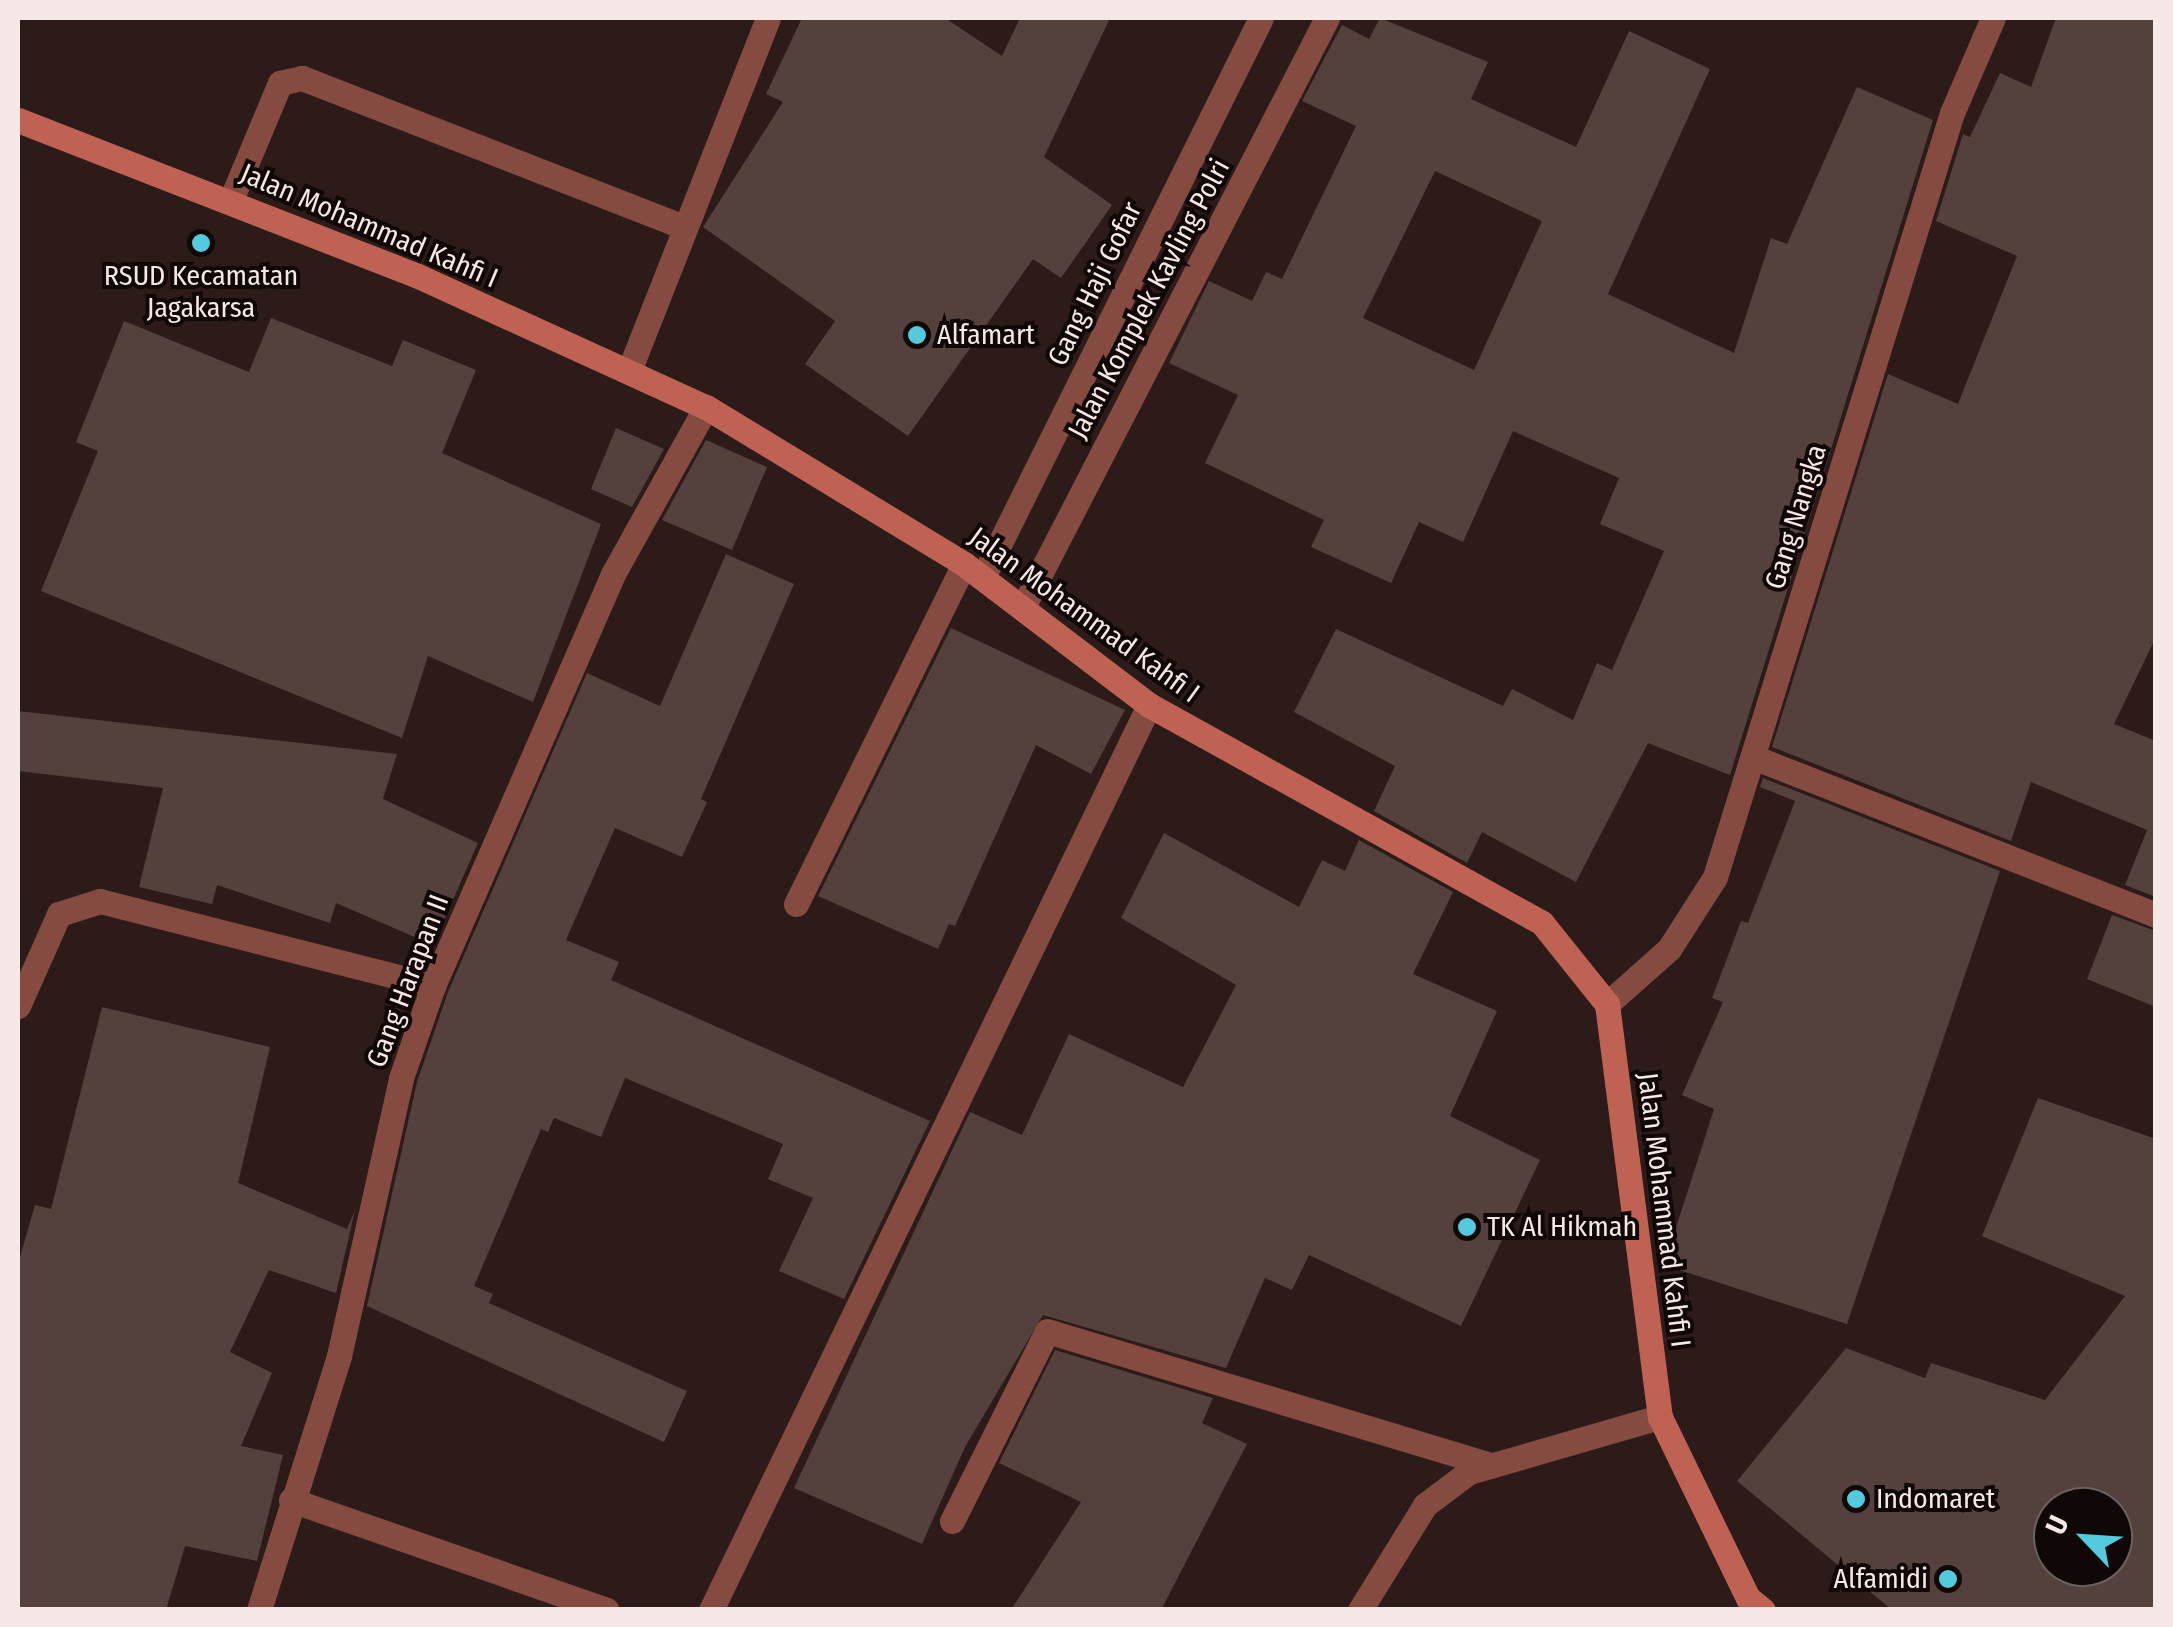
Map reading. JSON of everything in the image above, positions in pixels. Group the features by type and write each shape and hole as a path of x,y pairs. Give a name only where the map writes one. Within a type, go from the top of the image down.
{"main road":[{"name":"Jalan Mohammad Kahfi I","path":"18,120 231,200 706,407 973,570 1150,705 1542,923 1607,1004 1660,1417 1748,1598 1763,1610"}],"street":[{"path":"629,372 768,18"},
{"name":"Gang Haji Gofar","path":"796,904 1261,18"},
{"name":"Jalan Komplek Kavling Polri","path":"1023,607 1327,18"},
{"name":"Gang Nangka","path":"1607,1004 1669,949 1715,876 1952,113 1993,18"},
{"path":"231,200 280,83 302,78 685,227"},
{"name":"Gang Harapan II","path":"259,1610 338,1356 401,1078 433,986 613,574 706,407"},
{"path":"711,1610 1150,705"},
{"path":"1753,757 2156,915"},
{"path":"18,1006 58,914 100,901 433,986"},
{"path":"952,1520 1048,1332 1492,1465"},
{"path":"1360,1610 1425,1505 1492,1465 1660,1417"},
{"path":"291,1500 606,1610"}],"building":[{"path":"802,18 945,18 1002,56 1020,18 1110,18 1044,157 1112,205 1061,278 1033,259 908,436 805,364 835,321 703,227 783,102 766,94"},
{"path":"1380,18 1488,62 1471,99 1576,147 1629,31 1710,69 1608,294 1734,353 1771,238 1787,244 1857,87 1933,120 1730,775 1648,743 1576,882 1482,832 1467,863 1374,811 1395,766 1294,712 1336,629 1503,706 1512,689 1573,720 1597,663 1612,670 1664,551 1600,524 1619,478 1513,431 1463,542 1419,522 1391,583 1311,547 1324,520 1205,463 1238,395 1169,363 1209,281 1252,301 1266,272 1282,279 1356,126 1302,101 1342,25 1369,39","holes":["1435,171 1542,221 1474,370 1363,318"]},
{"path":"2056,18 2156,18 2156,637 2114,724 2156,741 2156,897 2125,885 2147,830 2031,782 2011,841 1772,747 1888,374 1958,404 2017,256 1936,221 1963,134 1970,137 2000,73 2031,87"},
{"path":"271,318 392,366 403,340 476,370 442,453 601,524 533,702 428,656 402,738 41,591 98,451 76,442 124,321 249,372"},
{"path":"616,428 664,449 632,507 591,489"},
{"path":"706,440 767,467 732,550 662,520"},
{"path":"726,554 794,584 701,799 707,802 682,857 615,828 566,940 619,962 611,980 930,1121 844,1299 779,1271 813,1198 768,1179 783,1144 625,1078 601,1137 554,1118 548,1132 541,1129 474,1286 493,1294 489,1303 687,1391 664,1442 367,1306 417,1082 448,992 587,673 660,706"},
{"path":"951,628 1125,710 1091,774 1036,745 955,926 949,924 938,949 818,896"},
{"path":"18,711 397,754 383,799 478,843 433,945 336,903 330,923 217,885 212,904 139,887 163,788 18,771"},
{"path":"1763,778 2000,871 1847,1324 1664,1265 1714,1109 1682,1095 1723,1002 1712,998 1741,921 1748,923 1795,801 1760,787"},
{"path":"1164,833 1299,907 1322,860 1345,871 1359,840 1453,892 1413,974 1497,1011 1450,1116 1540,1160 1461,1326 1309,1255 1292,1290 1265,1278 1226,1368 1043,1315 965,1447 922,1544 794,1488 970,1112 1022,1135 1069,1034 1183,1087 1236,985 1121,918"},
{"path":"2112,915 2156,931 2156,1007 2087,979"},
{"path":"102,1007 270,1047 238,1183 347,1229 355,1210 336,1293 269,1270 230,1352 272,1373 241,1446 283,1455 257,1561 185,1546 166,1610 18,1610 18,1264 35,1205 51,1209"},
{"path":"2038,1098 2156,1139 2156,1610 1892,1610 1737,1481 1846,1348 1925,1378 1931,1363 2045,1400 2125,1296 1982,1236"},
{"path":"1055,1350 1213,1398 1202,1423 1247,1444 1161,1610 1011,1610 1081,1502 999,1463"}],"place":[{"name":"RSUD Kecamatan Jagakarsa","path":"201,243"},
{"name":"Alfamart","path":"917,335"},
{"name":"TK Al Hikmah","path":"1467,1227"},
{"name":"Indomaret","path":"1856,1499"},
{"name":"Alfamidi","path":"1948,1579"}]}
